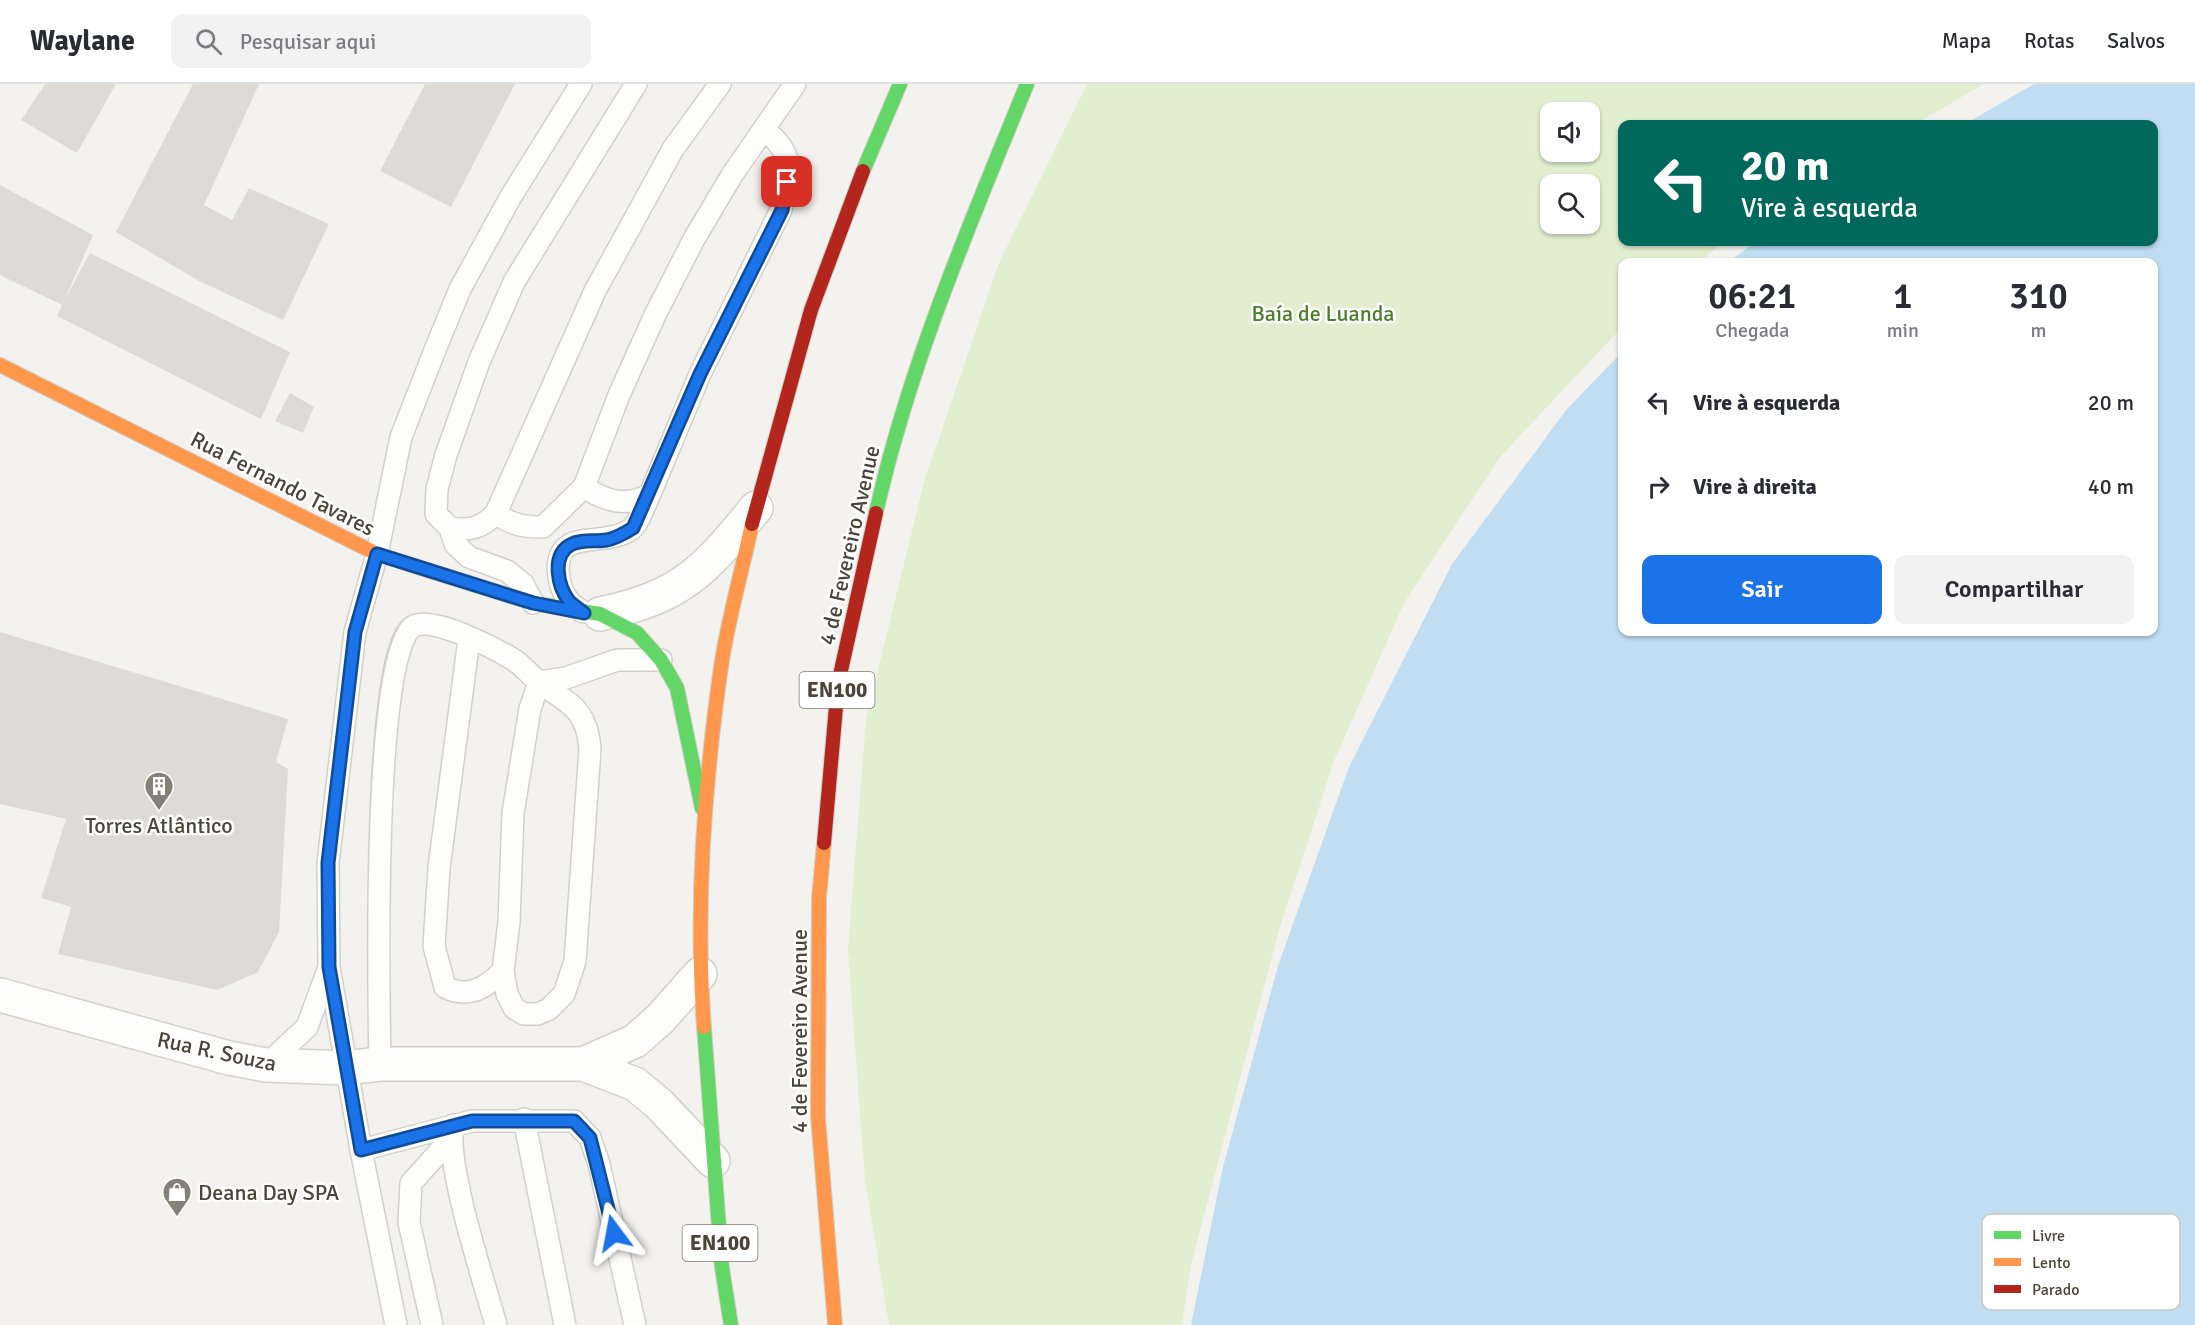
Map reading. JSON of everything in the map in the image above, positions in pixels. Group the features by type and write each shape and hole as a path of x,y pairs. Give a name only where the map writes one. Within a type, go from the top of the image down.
{"main road":[{"name":"EN100","path":"731,1325 722,1268 700,974 704,822 721,664 756,508 810,310 857,184 900,84"},
{"name":"4 de Fevereiro Avenue","path":"835,1325 818,1117 819,921 838,684 884,477 945,285 1027,84"},
{"name":"Rua Fernando Tavares","path":"0,365 377,554 533,603 592,614 637,633 661,660 677,688 704,822"},
{"path":"721,1325 722,1268"}],"street":[{"path":"592,614 651,601 698,574 711,562 756,508"},
{"path":"583,1064 635,1041 660,1019 700,974"},
{"name":"Rua R. Souza","path":"0,995 228,1058 266,1065 345,1068 380,1064 583,1064"},
{"path":"583,1064 635,1084 659,1104 713,1161"}],"lane":[{"path":"396,1325 345,1068 329,967 328,863 344,709 355,632 377,554 400,437 460,289 510,198 581,84"},
{"path":"533,603 523,584 507,571 469,556 455,544 450,528 436,514 437,489 446,455 479,362 514,282 636,84"},
{"path":"450,528 477,528 488,522 496,513 595,291 621,241 673,149 720,84"},
{"path":"496,513 508,522 525,527 543,527 584,487 619,395 655,315 694,239 732,175 795,84"},
{"path":"592,614 569,601 558,575 560,559 568,546 584,541 607,540 633,528 650,494 700,374 782,210 788,158 780,142 764,130"},
{"path":"584,487 595,495 617,502 640,500 650,494"},
{"path":"380,1064 377,958 380,811 392,683 399,649 405,634 414,626 433,623 448,627 516,661 539,682 569,701 589,729 590,749 575,961 564,994 549,1009 538,1014 524,1014 514,1008 507,994 503,971 509,922 513,813 526,729 539,682"},
{"path":"469,639 441,833 436,958 445,987 456,993 473,992 490,984 503,971"},
{"path":"539,682 566,678 617,660 661,660"},
{"path":"266,1065 307,1028 329,967"},
{"path":"361,1150 452,1132 472,1121 524,1119 574,1121 590,1138 599,1164 635,1325"},
{"path":"524,1119 565,1325"},
{"path":"432,1325 410,1222 411,1183 452,1132"},
{"path":"452,1132 464,1202 496,1325"}],"green space":[{"name":"Baía de Luanda","path":"1087,84 1984,84 1922,120 1618,120 1618,246 1719,246 1704,258 1618,258 1618,331 1500,457 1404,603 1334,761 1279,930 1191,1265 1182,1325 889,1325 865,1180 848,950 866,719 924,482 999,263"}],"water":[{"path":"2034,84 2195,84 2195,1325 1191,1325 1223,1167 1278,966 1349,767 1452,564 1567,409 1618,356 1618,636 2158,636 2158,258 1734,258 1750,246 2158,246 2158,120 1972,120"}],"building":[{"path":"45,84 116,84 77,153 21,120"},
{"path":"193,84 259,84 204,205 232,220 249,188 329,224 283,320 199,281 116,232"},
{"path":"425,84 515,84 451,207 380,171"},
{"path":"0,185 93,235 64,301 90,253 290,352 261,419 57,316 62,305 0,275"},
{"path":"290,393 314,407 303,433 275,421"},
{"name":"Torres Atlântico","path":"0,632 288,719 276,762 288,769 279,932 258,972 217,990 58,954 71,907 41,898 66,819 0,804"}],"traffic: fast":[{"path":"863,171 900,84"},
{"path":"876,513 923,349 963,242 1027,84"},
{"path":"411,565 533,603 600,614 637,633 661,660 677,688 702,808"},
{"path":"704,1027 722,1268 731,1325"}],"traffic: slow":[{"path":"0,365 377,554 411,565"},
{"path":"704,1027 700,937 703,847 710,757 724,649 752,524"},
{"path":"824,843 819,898 818,1117 835,1325"}],"traffic: jam":[{"path":"752,524 811,310 863,171"},
{"path":"824,843 838,684 876,513"}],"place":[{"name":"Torres Atlântico","path":"159,812"},
{"name":"Deana Day SPA","path":"177,1218"}],"route":[{"path":"614,1233 599,1164 590,1138 574,1121 524,1119 472,1121 361,1150 329,967 328,929 328,863 344,709 355,632 377,554 533,603 584,613 569,601 564,590 558,575 560,559 568,546 584,541 607,540 633,528 650,494 700,374 782,210 787,182"}]}
